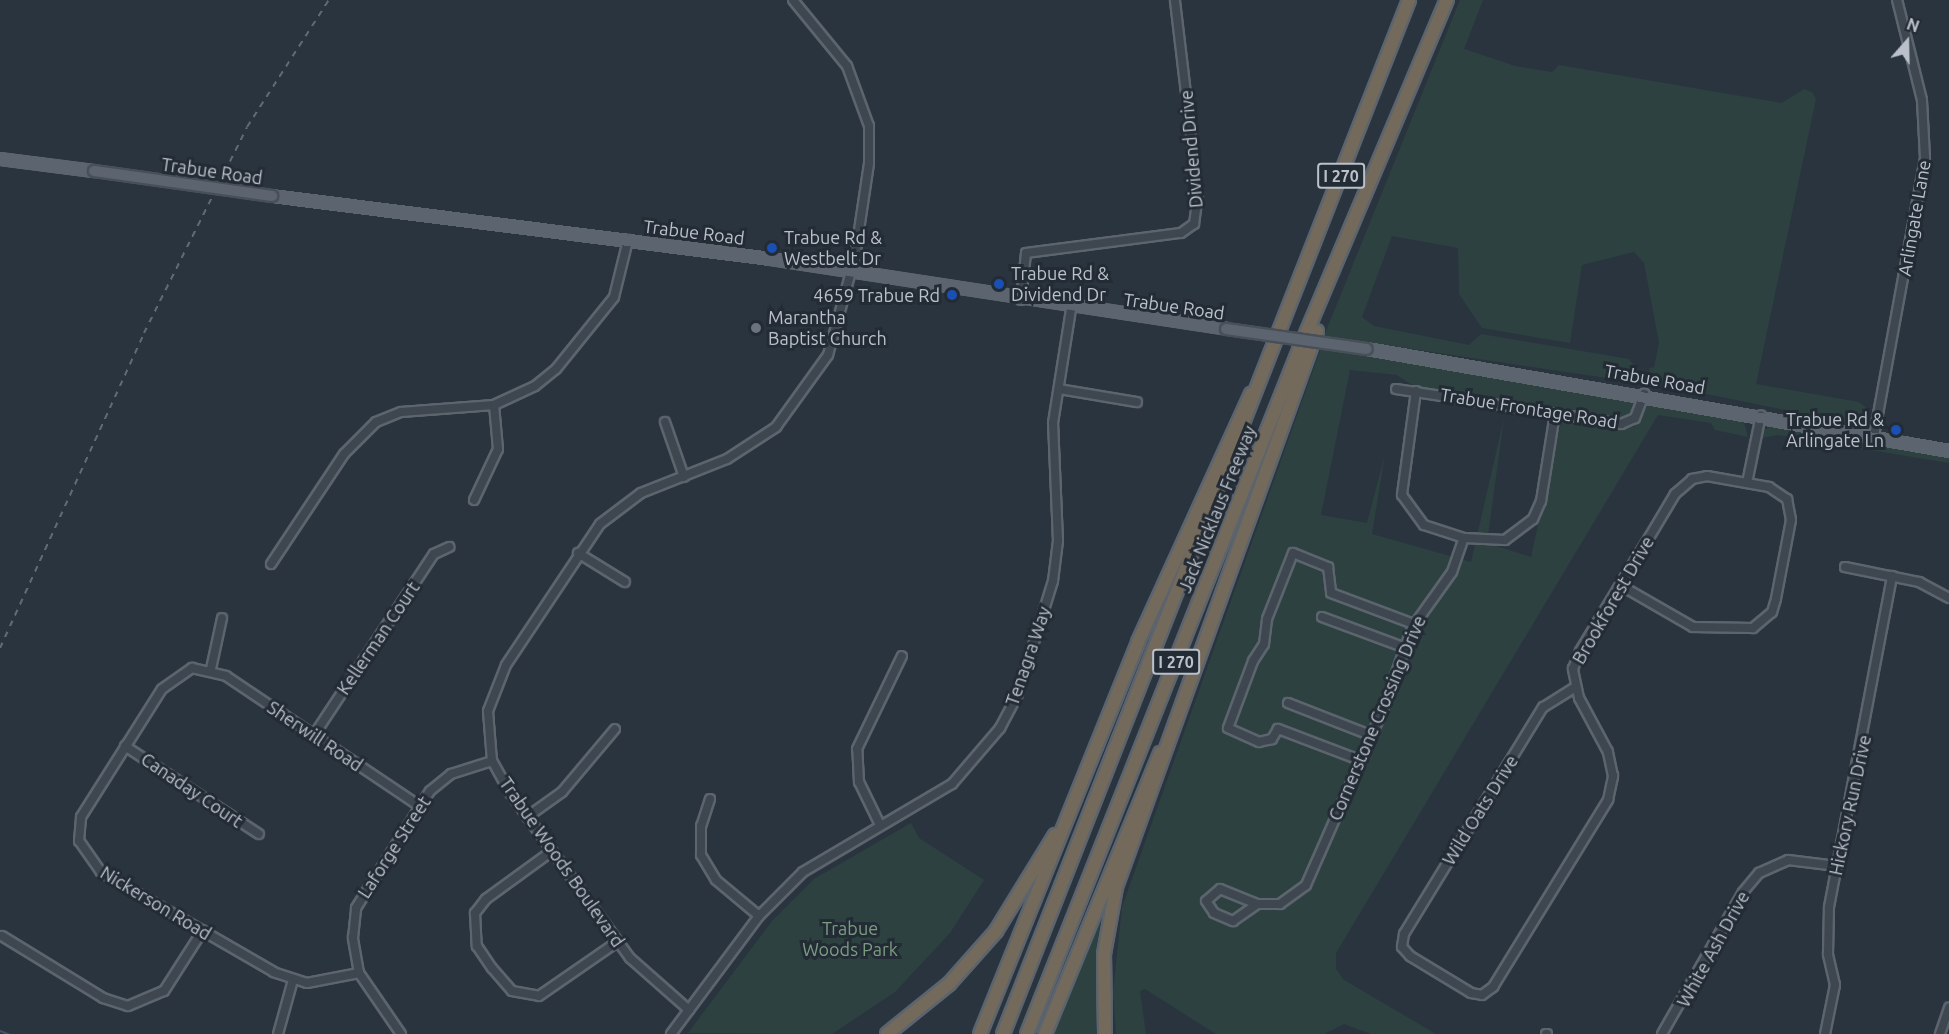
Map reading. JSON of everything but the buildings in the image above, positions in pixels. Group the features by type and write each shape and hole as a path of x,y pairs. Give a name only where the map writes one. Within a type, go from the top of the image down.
{"highway":[{"name":"Jack Nicklaus Freeway","path":"1003,1034 1410,0"},
{"name":"Jack Nicklaus Freeway","path":"1027,1034 1299,350 1329,291 1447,0"},
{"path":"1105,1034 1103,964 1111,910 1171,734 1329,291"},
{"path":"980,1034 1138,642 1271,351"},
{"path":"1046,1034 1123,835 1171,734"},
{"path":"887,1034 949,984 996,931 1071,809"}],"main road":[{"name":"Trabue Road","path":"0,159 851,270 1071,309 1367,349 1644,394 1949,451"}],"street":[{"name":"Trabue Woods Boulevard","path":"689,1010 649,981 617,942 527,817 492,761 488,711 496,686 578,553 624,504 743,451 796,407 828,355 851,270 869,163 867,116 847,66 793,0"},
{"name":"Dividend Drive","path":"1022,300 1026,253 1181,233 1194,224 1198,194 1175,0"},
{"name":"Arlingate Lane","path":"1874,436 1925,158 1922,100 1897,0"},
{"path":"271,564 344,454 376,422 401,412 494,405 535,387 594,325 614,297 628,240"},
{"name":"Tenagra Way","path":"671,1034 759,916 803,872 880,825 921,806 965,771 1018,694 1053,581 1058,541 1051,462 1071,309"},
{"path":"1059,389 1137,402"},
{"name":"Trabue Frontage Road","path":"1396,389 1626,423 1639,411 1644,394"},
{"path":"1416,391 1402,495 1424,525 1464,538 1505,540 1533,519 1541,501 1555,414"},
{"path":"474,500 498,449 494,405"},
{"path":"1620,585 1693,627 1742,630 1763,622 1776,599 1791,512 1776,490 1747,483 1761,415"},
{"path":"664,422 684,477"},
{"name":"Brookforest Drive","path":"1482,995 1493,987 1608,800 1613,776 1608,752 1574,688 1580,651 1686,483 1707,476 1747,483"},
{"name":"Cornerstone Crossing Drive","path":"1257,904 1233,921 1214,914 1206,901 1220,888 1257,904 1280,904 1306,885 1414,624 1452,572 1464,538"},
{"name":"Kellerman Court","path":"314,735 434,554 449,548"},
{"path":"578,553 625,582"},
{"path":"1357,759 1278,729 1272,739 1259,742 1228,728 1252,661 1264,644 1268,619 1293,554 1328,567 1331,593 1414,624"},
{"path":"1845,567 1892,576 1949,598"},
{"name":"Hickory Run Drive","path":"1825,1034 1835,985 1827,922 1892,576"},
{"path":"1322,617 1406,648"},
{"path":"211,669 222,618"},
{"path":"880,825 859,782 857,749 902,656"},
{"name":"Sherwill Road","path":"211,669 418,805"},
{"name":"Nickerson Road","path":"211,669 175,675 125,746 81,817 84,854 101,872 293,980 324,983 359,973"},
{"name":"Wild Oats Drive","path":"1482,995 1410,956 1402,946 1404,934 1543,707 1574,688"},
{"path":"1288,703 1370,735"},
{"path":"527,817 562,792 615,729"},
{"name":"Canaday Court","path":"125,746 259,834"},
{"name":"Laforge Street","path":"359,973 353,938 356,908 418,805 452,774 492,761"},
{"path":"710,799 701,826 701,855 716,880 759,916"},
{"path":"552,851 486,899 475,913 477,946 492,968 512,991 539,996 617,942"},
{"name":"White Ash Drive","path":"1662,1034 1759,873 1788,860 1837,866"},
{"path":"3,936 103,998 128,1006 164,991 203,930"},
{"path":"359,973 401,1034"},
{"path":"278,1034 293,980"},
{"path":"1940,1034 1949,1008"}],"green space":[{"path":"1460,0 1483,0 1464,49 1515,66 1552,72 1559,65 1782,103 1804,89 1812,92 1816,99 1756,384 1859,402 1870,411 1865,419 1849,423 1653,383 1649,368 1654,367 1659,343 1644,263 1634,252 1582,265 1570,343 1482,328 1459,294 1458,248 1392,236 1362,317 1374,326 1469,345 1481,334 1629,359 1641,374 1634,382 1324,336"},
{"path":"1321,348 1633,401 1634,411 1623,419 1415,387 1397,375 1350,370 1321,515 1367,523 1385,454 1372,534 1471,562 1504,418 1487,543 1531,557 1562,418 1634,427 1650,402 1743,419 1748,437 1715,430 1711,423 1658,415 1336,953 1336,969 1344,980 1436,1034 1371,1034 1344,1024 1324,1034 1216,1034 1145,989 1140,991 1146,1034 1116,1034 1113,993 1122,907"},
{"path":"1775,425 1949,456 1949,463 1779,435 1761,438 1764,430"},
{"name":"Trabue Woods Park","path":"911,823 919,838 984,880 950,933 895,992 832,1034 688,1033 772,921 814,879"},
{"path":"1105,899 1110,900 1102,1034 1052,1034"}],"waterway":[{"path":"0,1031 8,1034"}],"railway":[{"path":"0,648 144,333 247,127 329,0"}],"place":[{"name":"Trabue Rd & Westbelt Dr","path":"772,248"},
{"name":"Trabue Rd & Dividend Dr","path":"999,284"},
{"name":"4659 Trabue Rd","path":"952,295"},
{"name":"Marantha Baptist Church","path":"756,328"},
{"name":"Trabue Rd & Arlingate Ln","path":"1896,430"}]}
